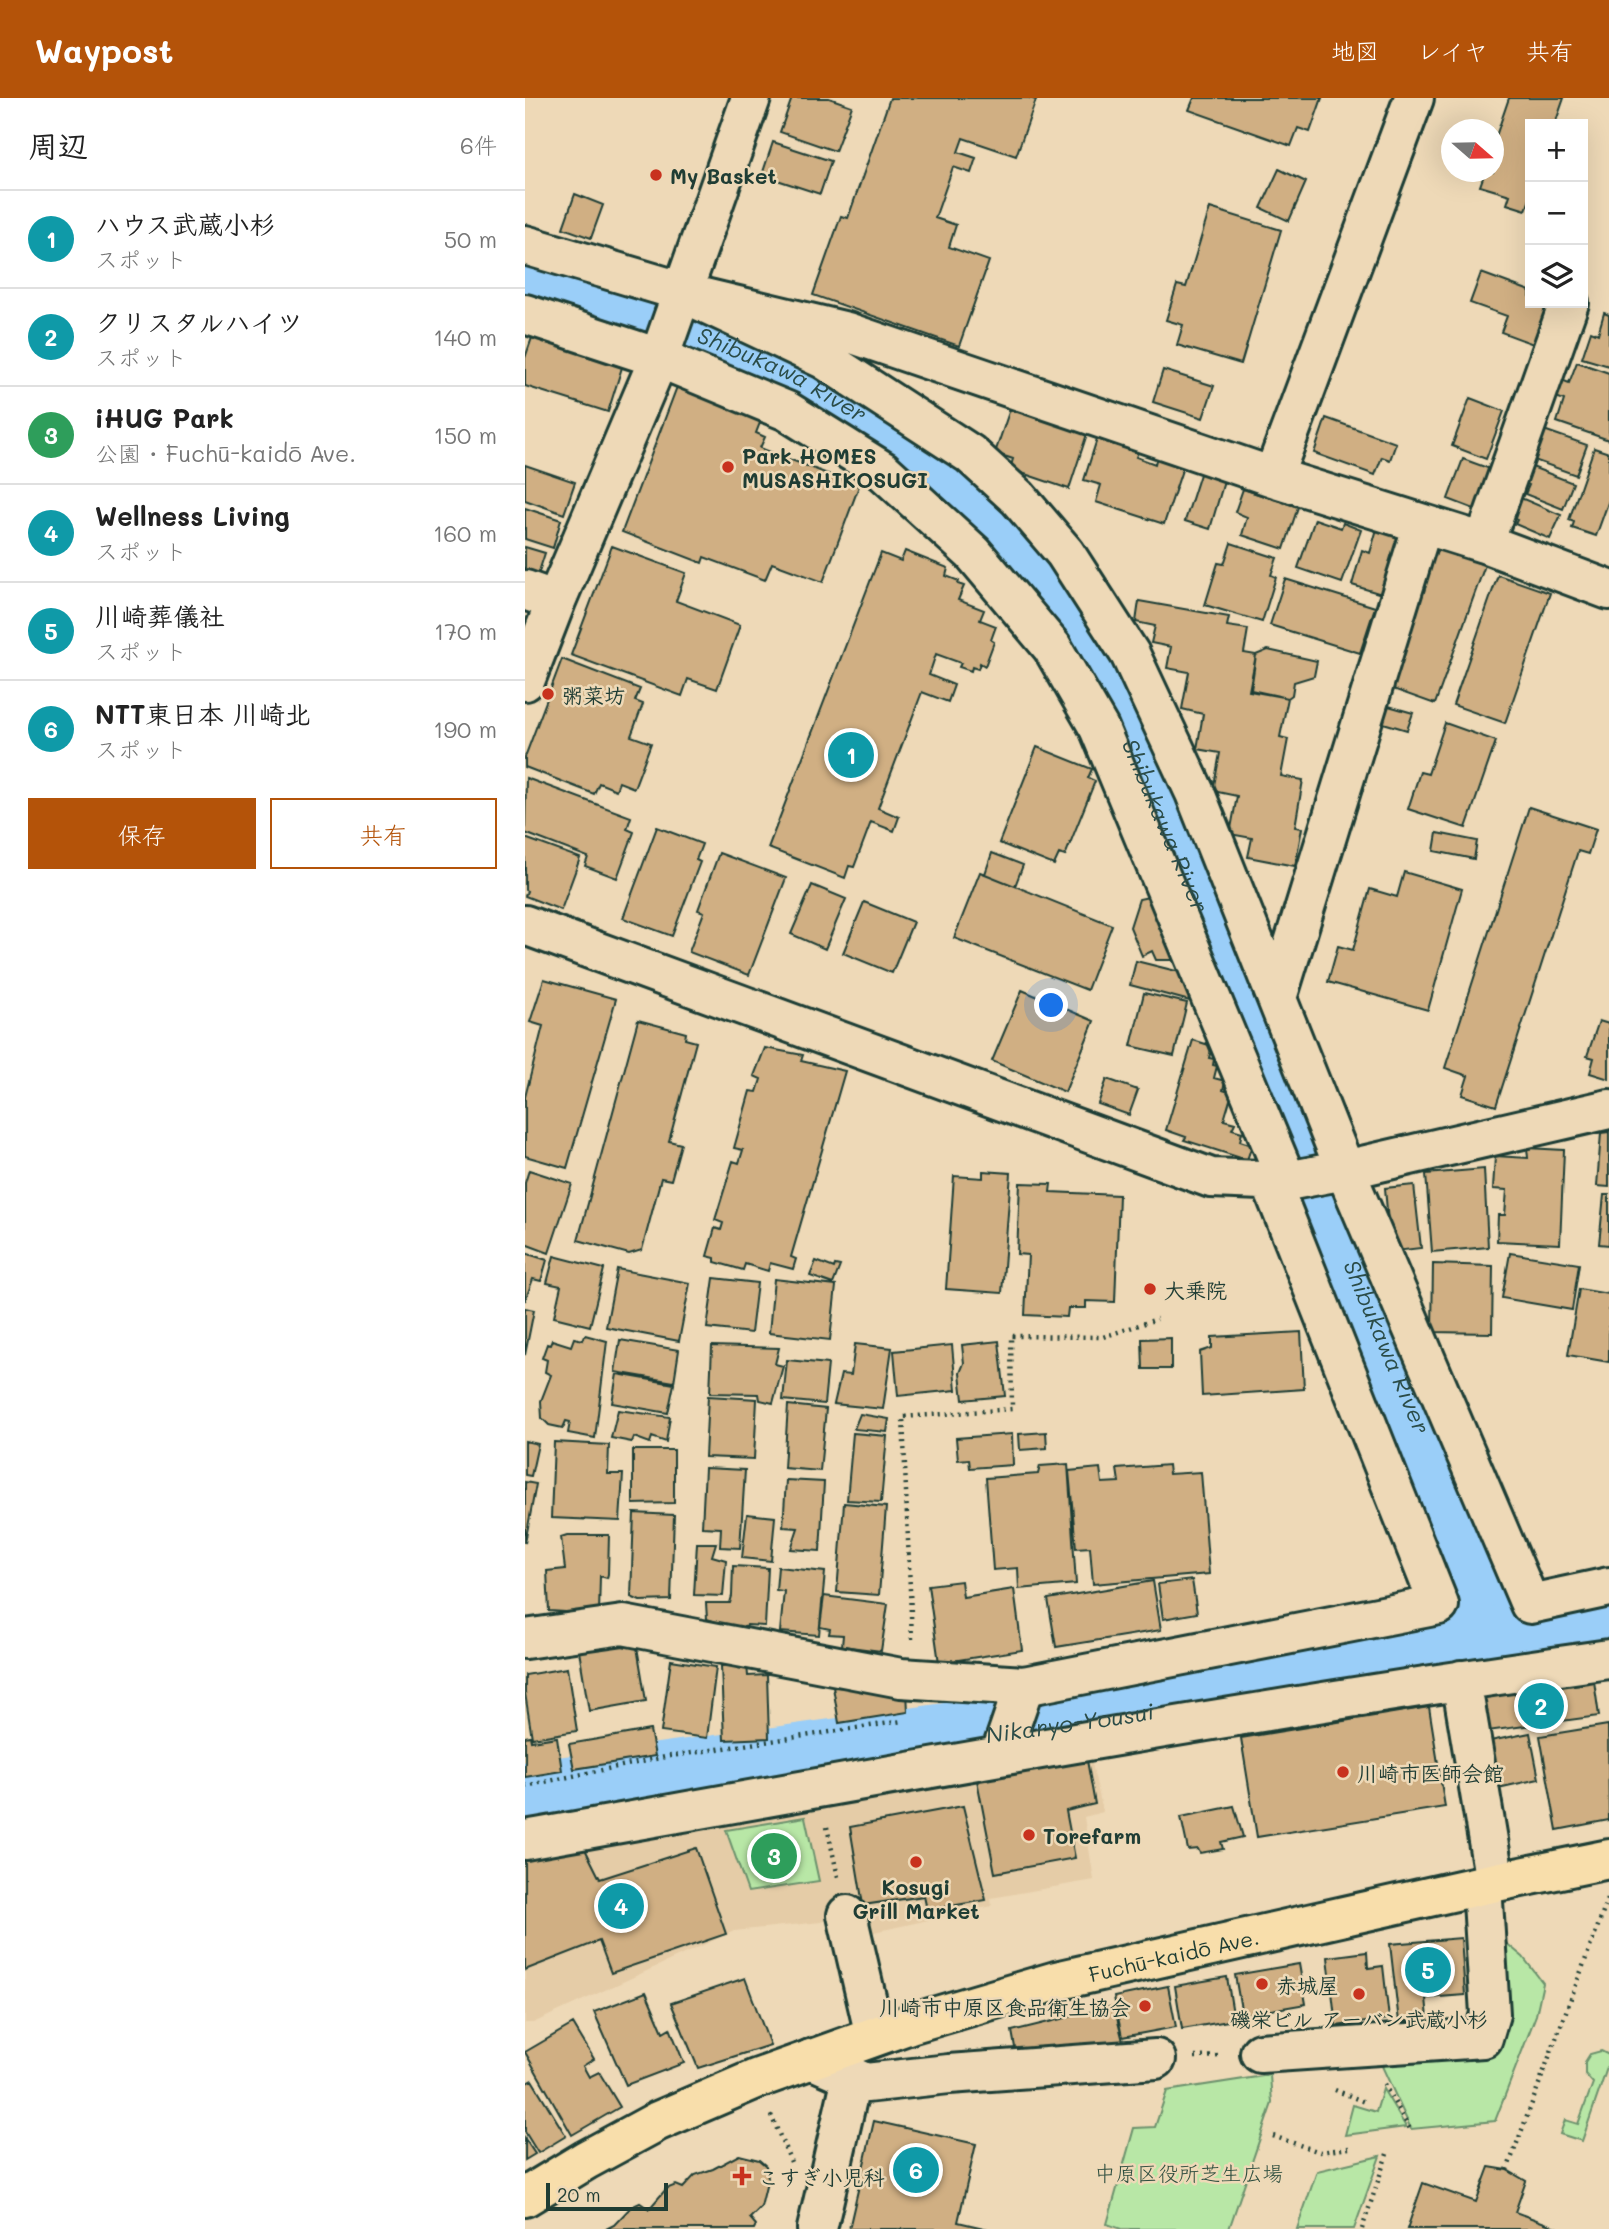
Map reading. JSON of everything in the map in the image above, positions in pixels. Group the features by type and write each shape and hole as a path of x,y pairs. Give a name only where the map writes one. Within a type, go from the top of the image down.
{"highway":[{"name":"Fuchū-kaidō Ave.","path":"525,2197 658,2121 756,2078 875,2036 1056,1981 1488,1883 1609,1859"}],"street":[{"path":"525,681 541,595 659,358 751,98"},
{"path":"1273,477 1414,98"},
{"path":"525,245 704,298 847,332 1273,477 1484,543 1609,590"},
{"path":"684,291 824,359 970,454 1026,507 1065,554 1130,654 1195,793 1345,1170 1530,1604 1609,1587"},
{"path":"1484,543 1567,308"},
{"path":"525,314 659,358 787,411 883,471 973,553 1052,647 1099,728 1279,1180 1439,1605 1024,1686 901,1678 623,1625 525,1639"},
{"path":"1277,998 1423,524"},
{"path":"525,925 1211,1178 1279,1180 1345,1170 1609,1109"},
{"path":"525,1840 1000,1756 1461,1680 1609,1659"},
{"path":"1260,2053 1483,2038 1490,2014 1488,1883 1461,1680"},
{"path":"1000,1756 1024,1686"},
{"path":"847,1915 875,2036"},
{"path":"811,2059 866,2083 949,2074 1156,2059"},
{"path":"817,2229 852,2077"}],"path":[{"path":"914,1678 903,1417 1012,1409 1011,1336 1103,1337 1157,1319"},
{"path":"525,1786 666,1757 907,1720"},
{"path":"818,1789 847,1915"},
{"path":"1507,2170 1609,1895"},
{"path":"1156,2059 1260,2053"},
{"path":"756,2078 792,2164"},
{"path":"1273,2136 1320,2152 1349,2148"},
{"path":"1362,2229 1388,2151"}],"shaded area":[{"path":"1090,1755 1103,1812 1084,1817 1094,1880 991,1898 992,1906 865,1934 857,1913 821,1922 734,1931 533,2023 525,2023 525,1854"}],"green space":[{"path":"805,1817 819,1881 748,1892 726,1830"},
{"path":"1505,1942 1523,1957 1543,1983 1536,2015 1495,2121 1411,2129 1381,2064 1493,2055 1507,2012"},
{"path":"1601,2051 1609,2055 1609,2062 1582,2141 1560,2134 1565,2120 1578,2124 1593,2083 1585,2074 1585,2062 1590,2054"},
{"name":"中原区役所芝生広場","path":"1270,2075 1272,2103 1229,2229 1121,2229 1107,2224 1134,2128 1155,2127 1167,2091"},
{"path":"1383,2089 1406,2127 1345,2135 1353,2105 1376,2112"},
{"path":"1380,2156 1354,2229 1297,2229 1317,2171"}],"building":[{"path":"792,98 829,98 852,106 835,151 780,132"},
{"path":"890,98 1036,100 1016,156 963,138 958,152 976,158 971,173 953,167 935,218 956,225 949,247 989,261 959,346 813,295 841,216 848,218"},
{"path":"1194,98 1322,98 1310,132 1298,128 1291,146 1189,110"},
{"path":"1509,98 1564,98 1557,119 1525,119 1525,210 1507,204 1510,195 1480,186 1481,182 1504,182 1504,119 1502,119"},
{"path":"773,142 831,161 820,194 762,175"},
{"path":"1279,169 1306,182 1289,221 1261,208"},
{"path":"575,194 603,205 591,238 563,228"},
{"path":"1210,208 1281,230 1241,364 1177,345 1183,325 1166,320 1177,285 1186,287"},
{"path":"1481,273 1525,289 1525,308 1550,308 1536,345 1501,332 1507,316 1470,303"},
{"path":"1604,313 1609,315 1609,366 1582,358 1591,331 1598,334"},
{"path":"534,332 624,361 608,412 525,386 525,358"},
{"path":"1577,362 1609,373 1609,440 1557,422 1564,400 1556,397 1562,380 1569,383"},
{"path":"1163,370 1214,386 1203,418 1153,402"},
{"name":"Park HOMES MUSASHIKOSUGI","path":"678,384 763,415 756,433 765,437 760,448 859,486 823,582 772,563 765,580 704,557 702,563 622,532"},
{"path":"1470,398 1504,411 1486,459 1452,446"},
{"path":"1010,409 1087,434 1069,489 1010,469 1013,459 995,453"},
{"path":"1326,418 1396,443 1390,460 1382,457 1375,475 1314,453"},
{"path":"1541,429 1587,445 1576,475 1534,460 1540,445 1535,444"},
{"path":"1097,439 1138,452 1136,457 1155,464 1157,456 1184,464 1164,524 1096,502 1101,485 1084,480"},
{"path":"1594,448 1609,453 1609,500 1596,536 1572,528 1574,522 1569,520"},
{"path":"1463,459 1496,471 1482,512 1448,499"},
{"path":"525,465 575,482 564,514 525,500"},
{"path":"1527,465 1573,483 1563,509 1525,494 1529,485 1521,482"},
{"path":"1201,471 1225,478 1210,529 1185,521"},
{"path":"1243,489 1298,507 1284,549 1242,535 1247,517 1235,512"},
{"path":"1516,496 1561,515 1550,539 1515,524 1517,520 1507,516"},
{"path":"525,508 561,520 553,548 525,539"},
{"path":"1315,519 1341,528 1343,523 1361,530 1342,583 1298,568"},
{"path":"1377,529 1403,537 1385,595 1352,585 1362,550 1370,553"},
{"path":"1231,543 1277,558 1271,575 1276,577 1262,622 1205,605 1218,563 1224,564"},
{"path":"612,546 686,573 676,601 740,625 717,689 688,679 682,696 571,655"},
{"path":"525,547 545,553 537,578 525,574"},
{"path":"1436,547 1485,565 1435,704 1390,688 1416,617 1410,614"},
{"path":"905,551 948,568 946,576 964,586 958,600 984,610 980,620 996,626 991,640 994,642 985,666 980,663 978,669 972,667 971,671 959,667 961,663 936,654 929,675 954,685 948,702 922,692 878,808 899,817 894,831 871,822 854,867 849,866 845,878 768,848 881,553 901,561"},
{"path":"1498,575 1550,593 1505,723 1453,705"},
{"path":"1285,579 1375,607 1360,653 1270,625"},
{"path":"1139,601 1229,617 1227,626 1248,629 1244,653 1256,655 1249,691 1288,698 1280,737 1288,739 1281,776 1303,780 1295,827 1302,828 1295,866 1248,857 1252,838 1230,834 1237,796 1213,791 1220,753 1197,749 1203,714 1182,709 1189,672 1167,668 1171,647 1151,643 1155,626 1136,622"},
{"path":"1268,650 1317,661 1314,676 1294,682 1292,695 1288,698 1251,690 1256,655"},
{"path":"562,659 640,689 635,701 643,704 631,736 651,743 634,788 619,782 616,790 599,783 594,794 525,767 525,757"},
{"path":"1385,705 1413,713 1407,730 1380,722"},
{"path":"1445,723 1496,741 1466,828 1408,809 1420,772 1428,774"},
{"path":"1037,747 1092,769 1088,778 1095,781 1065,856 1059,854 1054,865 999,843"},
{"path":"526,778 631,817 627,829 634,832 617,878 585,866 588,857 525,833"},
{"path":"1529,807 1596,829 1588,854 1578,851 1496,1106 1462,1095 1468,1076 1445,1068"},
{"path":"657,827 702,844 696,860 700,862 672,936 623,918"},
{"path":"1437,833 1477,841 1474,859 1434,851"},
{"path":"525,838 580,858 561,910 525,896"},
{"path":"719,853 786,878 749,975 689,952 704,912 698,910"},
{"path":"992,853 1023,865 1015,886 985,874"},
{"path":"980,872 1112,925 1087,990 954,938"},
{"path":"1404,872 1462,889 1428,1010 1328,982 1338,946 1353,950 1370,889 1397,897"},
{"path":"812,885 846,899 825,949 791,934"},
{"path":"1158,895 1184,960 1156,960 1152,951 1142,956 1130,927 1139,899"},
{"path":"864,902 913,922 892,973 843,953"},
{"path":"1136,961 1188,974 1195,983 1190,1001 1130,985"},
{"path":"544,979 616,999 567,1168 525,1156 525,1097 543,1026 530,1022"},
{"path":"1022,990 1094,1021 1065,1092 992,1061"},
{"path":"1144,993 1187,1003 1174,1056 1131,1046"},
{"path":"638,1020 686,1033 685,1039 696,1042 669,1141 681,1144 671,1180 661,1178 642,1250 629,1254 578,1240"},
{"path":"1599,1021 1609,1024 1609,1079 1590,1073 1594,1058 1587,1056"},
{"path":"1193,1040 1212,1046 1209,1058 1214,1059 1213,1065 1217,1066 1214,1078 1225,1081 1223,1090 1232,1093 1224,1120 1235,1123 1232,1129 1242,1132 1240,1141 1252,1145 1247,1160 1184,1140 1186,1137 1166,1130"},
{"path":"765,1048 803,1055 801,1061 845,1071 791,1257 796,1259 793,1269 770,1263 768,1271 745,1264 743,1270 715,1262 715,1258 707,1256 715,1228 721,1230 723,1223 715,1220 733,1161 739,1163 743,1150 734,1148 750,1091 757,1092 761,1079 754,1076"},
{"path":"1107,1079 1138,1090 1129,1115 1098,1104"},
{"path":"1609,1132 1609,1187 1597,1186 1601,1133"},
{"path":"1527,1148 1564,1150 1560,1244 1497,1241 1498,1215 1505,1215 1507,1190 1493,1189 1495,1156 1528,1158"},
{"path":"1484,1169 1488,1247 1432,1252 1426,1174"},
{"path":"529,1170 572,1184 549,1253 525,1244 525,1183"},
{"path":"983,1171 1011,1173 1002,1293 946,1289 954,1176 983,1178"},
{"path":"1020,1183 1051,1184 1050,1192 1119,1195 1115,1302 1086,1301 1086,1308 1068,1308 1067,1317 1025,1315 1028,1255 1017,1254"},
{"path":"1414,1185 1421,1248 1396,1251 1395,1232 1389,1233 1385,1188"},
{"path":"1604,1195 1609,1195 1609,1245 1599,1244"},
{"path":"525,1253 547,1260 541,1281 533,1279 525,1301"},
{"path":"1510,1253 1579,1264 1572,1310 1502,1298"},
{"path":"554,1256 604,1269 590,1326 554,1317 561,1286 547,1283"},
{"path":"816,1261 834,1268 835,1265 840,1266 833,1284 810,1276"},
{"path":"1433,1264 1493,1266 1492,1333 1432,1332"},
{"path":"617,1269 690,1283 679,1341 606,1327"},
{"path":"714,1278 757,1283 751,1333 707,1328"},
{"path":"774,1279 836,1286 830,1340 769,1333"},
{"path":"1579,1289 1609,1294 1609,1362 1568,1355"},
{"path":"525,1308 534,1310 525,1355"},
{"path":"1301,1332 1304,1389 1202,1396 1200,1352 1212,1348 1212,1337"},
{"path":"585,1335 607,1341 595,1438 568,1433 570,1422 566,1421 563,1428 549,1425 542,1418 541,1401 551,1375 545,1372 547,1360 542,1358 547,1344 550,1345 552,1340 571,1346 574,1338 583,1340"},
{"path":"1171,1338 1171,1369 1143,1369 1142,1339"},
{"path":"620,1340 679,1350 674,1382 615,1372"},
{"path":"999,1341 1005,1396 963,1400 960,1373 964,1363 962,1345"},
{"path":"855,1344 892,1348 883,1409 834,1404 841,1374 851,1375"},
{"path":"952,1345 956,1390 898,1396 894,1351"},
{"path":"712,1346 779,1348 775,1364 783,1366 773,1403 760,1400 759,1394 710,1393"},
{"path":"787,1360 828,1364 824,1404 783,1400"},
{"path":"617,1374 674,1384 668,1413 612,1403"},
{"path":"708,1396 757,1399 754,1459 705,1457"},
{"path":"788,1405 826,1409 820,1471 784,1468"},
{"path":"618,1410 670,1417 666,1442 652,1437 650,1443 634,1437 632,1442 611,1438"},
{"path":"860,1414 889,1419 887,1432 854,1429"},
{"path":"1046,1432 1047,1448 1020,1450 1019,1434"},
{"path":"853,1433 887,1436 881,1502 847,1500"},
{"path":"1012,1434 1013,1465 970,1468 969,1459 958,1460 956,1438"},
{"path":"525,1441 538,1444 531,1476 525,1475"},
{"path":"554,1442 609,1445 608,1474 623,1474 620,1521 551,1518"},
{"path":"633,1450 674,1450 674,1503 633,1504"},
{"path":"1068,1464 1076,1584 1019,1589 1018,1568 993,1570 986,1478 1038,1474 1040,1466"},
{"path":"1168,1465 1169,1474 1201,1472 1209,1574 1093,1584 1090,1547 1076,1548 1069,1471 1100,1468 1102,1483 1119,1482 1117,1469"},
{"path":"705,1468 745,1470 740,1548 720,1547 721,1528 702,1527"},
{"path":"786,1480 824,1482 820,1551 791,1549 798,1528 783,1527"},
{"path":"525,1482 536,1484 525,1543"},
{"path":"844,1503 886,1507 879,1595 837,1592"},
{"path":"634,1513 674,1515 671,1600 640,1601 631,1597"},
{"path":"747,1514 775,1517 771,1561 742,1558"},
{"path":"609,1535 608,1574 607,1578 600,1576 599,1614 549,1611 547,1571 565,1569 561,1537"},
{"path":"697,1543 716,1543 712,1556 726,1560 723,1596 694,1595"},
{"path":"733,1566 768,1568 765,1626 747,1625 745,1631 707,1619 706,1603 730,1603"},
{"path":"778,1567 825,1572 819,1635 780,1632 784,1591 776,1590"},
{"path":"1192,1580 1197,1613 1163,1619 1158,1584"},
{"path":"961,1581 963,1597 1014,1589 1022,1650 939,1663 928,1585"},
{"path":"1153,1581 1161,1630 1056,1647 1048,1599"},
{"path":"824,1596 888,1604 881,1651 842,1646 843,1635 829,1634 830,1629 820,1627"},
{"path":"636,1641 646,1701 589,1711 579,1651"},
{"path":"671,1660 716,1667 707,1738 661,1732"},
{"path":"747,1665 748,1676 767,1675 769,1738 724,1740 721,1666"},
{"path":"567,1668 577,1731 532,1738 525,1675"},
{"path":"1594,1681 1599,1716 1488,1731 1483,1696"},
{"path":"833,1687 907,1691 908,1712 839,1723"},
{"name":"川崎市医師会館","path":"1429,1707 1445,1807 1257,1837 1241,1738"},
{"path":"1608,1725 1609,1820 1557,1830 1540,1736"},
{"path":"650,1730 655,1756 574,1769 569,1744"},
{"path":"1530,1733 1539,1779 1498,1788 1490,1741"},
{"path":"530,1736 531,1741 557,1737 562,1771 525,1777 525,1737"},
{"name":"Torefarm","path":"1086,1755 1095,1804 1066,1811 1075,1858 995,1873 976,1775"},
{"name":"Kosugi Grill Market","path":"963,1806 986,1900 927,1910 924,1896 863,1905 850,1827"},
{"path":"1234,1806 1243,1837 1221,1842 1223,1849 1200,1853 1198,1849 1188,1850 1181,1817"},
{"path":"567,1845 584,1847 600,1879 696,1848 726,1934 611,1973 599,1941 525,1970 525,1861"},
{"path":"1461,1938 1465,1995 1426,1998 1428,2018 1399,2022 1390,1944"},
{"name":"磯栄ビル アーバン武蔵小杉","path":"1367,1952 1368,1968 1383,1966 1389,2019 1336,2026 1328,1957"},
{"path":"1299,1964 1306,2004 1242,2015 1235,1975"},
{"path":"1227,1977 1234,2020 1182,2029 1175,1986"},
{"path":"745,1978 770,2045 698,2068 671,2003"},
{"path":"1168,1986 1176,2027 1122,2037 1114,1997"},
{"path":"646,1992 663,2032 670,2028 684,2063 626,2085 594,2012"},
{"path":"1114,2006 1124,2045 1016,2053 1012,2031"},
{"path":"573,2024 594,2059 583,2066 589,2077 599,2072 620,2107 572,2135 525,2052"},
{"path":"532,2080 566,2136 538,2153 525,2132 525,2084"},
{"path":"874,2121 976,2144 958,2222 988,2229 849,2229"},
{"path":"525,2139 535,2154 525,2160"},
{"path":"739,2155 759,2160 766,2166 768,2178 761,2207 750,2218 756,2225 754,2229 606,2229 614,2225 631,2207 640,2203 649,2209 666,2189 676,2185 683,2188 695,2175"},
{"path":"1489,2167 1507,2170 1526,2181 1515,2212 1561,2229 1407,2229 1423,2183 1476,2202"}],"waterway":[{"name":"Shibukawa River","path":"525,276 696,332 792,372 874,421 983,521 1051,600 1104,680 1512,1640"},
{"name":"Nikaryo-Yousui","path":"525,1799 1133,1714 1512,1640 1609,1625"}],"place":[{"name":"My Basket","path":"656,175"},
{"name":"Park HOMES MUSASHIKOSUGI","path":"728,467"},
{"name":"粥菜坊","path":"548,694"},
{"name":"ハウス武蔵小杉","path":"851,755"},
{"name":"大乗院","path":"1150,1289"},
{"name":"クリスタルハイツ","path":"1541,1706"},
{"name":"川崎市医師会館","path":"1343,1772"},
{"name":"Torefarm","path":"1029,1835"},
{"name":"iHUG Park","path":"774,1856"},
{"name":"Kosugi Grill Market","path":"916,1862"},
{"name":"Wellness Living","path":"621,1906"},
{"name":"川崎葬儀社","path":"1428,1970"},
{"name":"赤城屋","path":"1262,1984"},
{"name":"磯栄ビル アーバン武蔵小杉","path":"1359,1994"},
{"name":"川崎市中原区食品衛生協会","path":"1145,2006"},
{"name":"NTT東日本 川崎北","path":"916,2170"},
{"name":"こすぎ小児科","path":"742,2176"}]}
